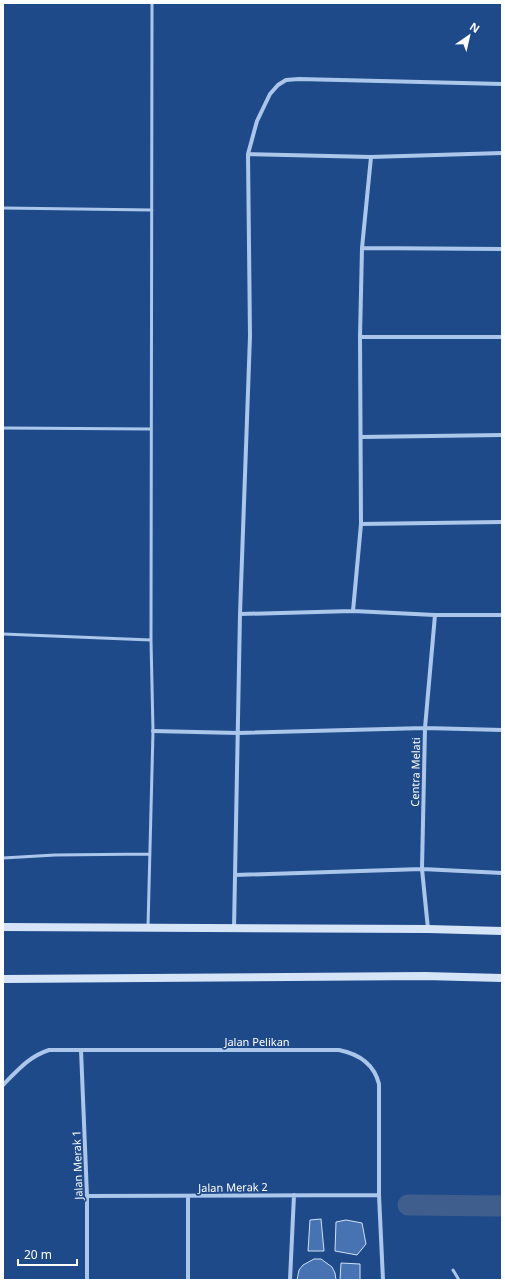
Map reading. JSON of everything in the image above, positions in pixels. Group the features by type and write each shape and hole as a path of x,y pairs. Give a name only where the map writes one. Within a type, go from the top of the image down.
{"main road":[{"path":"3,927 428,929 502,931"},
{"path":"3,979 425,976 502,978"}],"street":[{"path":"234,929 240,614 250,336 248,154 257,121 270,94 278,85 286,80 299,79 502,84"},
{"path":"248,154 371,157 502,153"},
{"path":"353,611 361,524 360,337 362,248 371,157"},
{"path":"362,248 502,249"},
{"path":"360,337 502,337"},
{"path":"361,437 502,436"},
{"path":"361,524 502,522"},
{"path":"240,614 353,611 435,615 502,615"},
{"name":"Centra Melati","path":"428,929 422,869 425,728 435,615"},
{"path":"153,732 238,733 425,728 502,730"},
{"path":"235,874 422,869 502,872"},
{"name":"Jalan Pelikan","path":"3,1085 28,1060 38,1053 49,1050 339,1050 350,1052 358,1056 374,1070 379,1084 379,1195 383,1280"},
{"name":"Jalan Merak 1","path":"81,1050 88,1196 87,1280"},
{"path":"290,1280 294,1195"},
{"name":"Jalan Merak 2","path":"88,1196 379,1195"},
{"path":"188,1196 188,1280"}],"lane":[{"path":"148,928 153,732 151,640 152,3"},
{"path":"3,208 152,210"},
{"path":"3,428 151,429"},
{"path":"3,634 151,640"},
{"path":"3,858 55,855 150,854"},
{"path":"454,1270 459,1280"}],"building":[{"path":"321,1219 324,1251 308,1251 310,1220"},
{"path":"346,1220 362,1223 366,1244 357,1255 335,1251 336,1222"},
{"path":"314,1259 321,1259 332,1267 336,1280 297,1280 299,1270 303,1265"},
{"path":"341,1263 360,1264 360,1280 340,1280"}],"waterway":[{"path":"408,1205 502,1206"}]}
